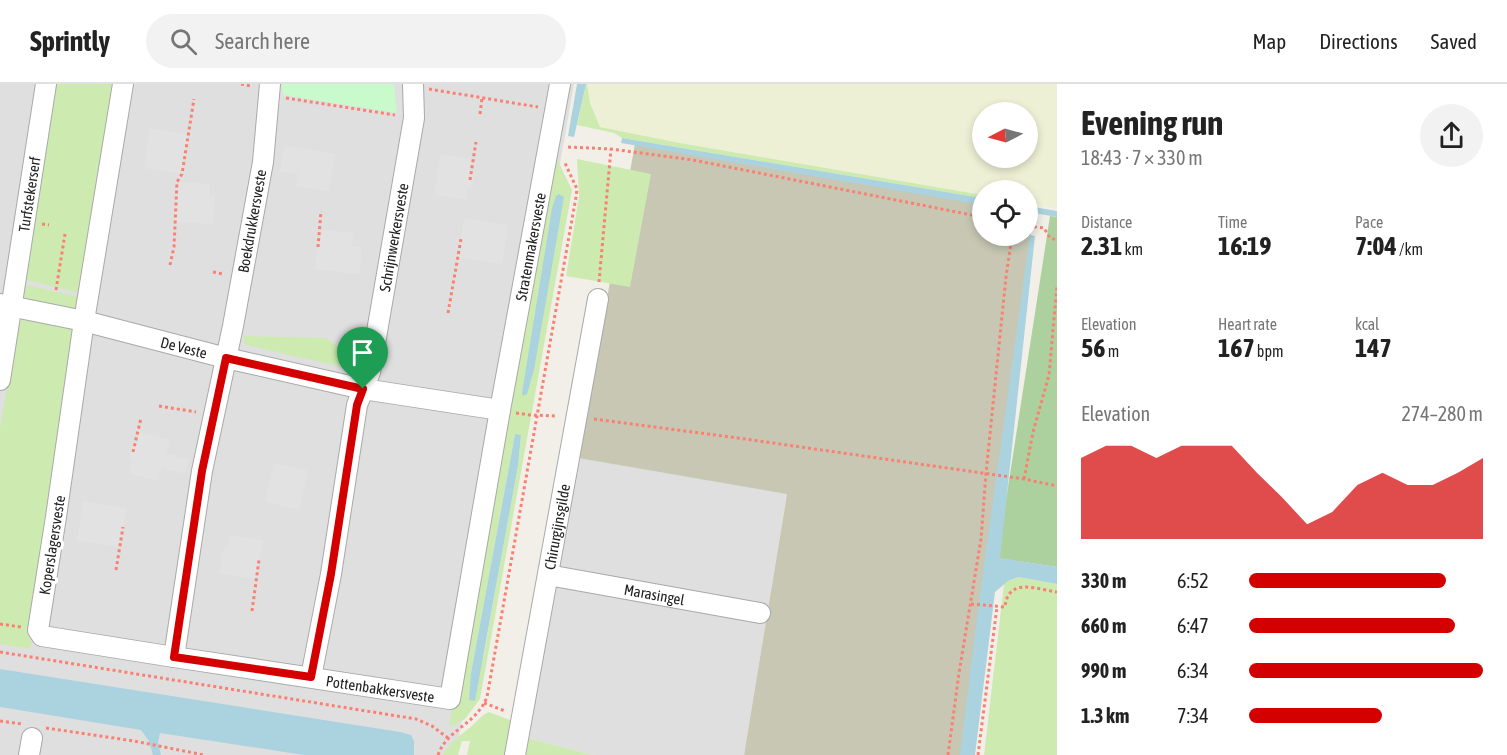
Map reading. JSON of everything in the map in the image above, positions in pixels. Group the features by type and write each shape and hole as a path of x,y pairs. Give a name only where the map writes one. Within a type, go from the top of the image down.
{"street":[{"name":"Turfstekerserf","path":"0,381 6,305 46,84"},
{"path":"84,321 123,84"},
{"name":"Stratenmakersveste","path":"500,410 560,84"},
{"name":"Schrijnwerkersveste","path":"363,389 370,372 414,118 413,85"},
{"name":"Boekdrukkersveste","path":"174,657 202,471 263,162 270,90"},
{"name":"Chirurgijnsgilde","path":"515,755 598,298"},
{"name":"De Veste","path":"6,305 84,321 226,358 363,389 500,410"},
{"name":"Koperslagersveste","path":"84,321 38,630 42,636 311,677"},
{"name":"Pottenbakkersveste","path":"363,389 357,405 331,574 311,677 450,699 500,410"},
{"name":"Marasingel","path":"548,575 760,613"}],"path":[{"path":"413,85 555,110"},
{"path":"270,90 414,118"},
{"path":"480,114 483,98"},
{"path":"170,265 174,247 177,182 182,174 194,99"},
{"path":"470,180 476,142"},
{"path":"568,147 611,149 693,160 972,215"},
{"path":"598,298 611,149"},
{"path":"438,755 448,738 473,718 482,708 487,697 577,189 562,155"},
{"path":"318,247 321,211"},
{"path":"1038,227 1044,228 1050,238 1057,240"},
{"path":"56,290 65,234"},
{"path":"448,313 461,239"},
{"path":"948,755 958,672 973,604 981,539 1011,246"},
{"path":"1024,479 1033,432 1049,375 1057,286"},
{"path":"159,406 214,415"},
{"path":"500,410 530,416 576,417 738,438 986,473 1057,486"},
{"path":"133,452 141,418"},
{"path":"116,570 123,527"},
{"path":"252,612 260,560"},
{"path":"973,604 1005,607 1006,598 1010,592 1022,587 1057,592"},
{"path":"978,755 997,607"},
{"path":"0,652 416,719 432,726 448,738"},
{"path":"0,721 32,736 160,746 204,755"}],"shaded area":[{"path":"0,84 574,84 456,755 0,755"},
{"path":"587,84 1057,84 1057,209 1038,205 1038,180 972,180 972,193 600,127 590,103"},
{"path":"150,128 188,134 182,174 144,168"},
{"path":"635,144 972,202 972,246 1029,246 988,558 970,755 744,755 787,494 578,458"},
{"path":"284,146 335,154 329,191 296,186 298,174 280,171"},
{"path":"441,154 471,159 469,171 474,172 471,188 467,188 465,200 434,195"},
{"path":"177,182 210,184 209,196 215,197 213,224 175,222"},
{"path":"464,218 508,225 502,264 458,257"},
{"path":"320,230 354,233 352,246 362,247 359,274 315,269"},
{"path":"140,432 170,440 166,453 189,459 185,474 162,468 158,481 129,473 132,444 136,445"},
{"path":"578,458 787,493 744,755 593,755 527,738"},
{"path":"274,463 308,471 299,510 265,502"},
{"path":"83,501 126,508 120,547 77,541"},
{"path":"230,535 263,540 256,579 219,573 224,547 228,547"}],"green space":[{"path":"53,84 116,84 84,294 22,279"},
{"path":"282,84 394,84 397,113 283,95"},
{"path":"587,84 590,103 600,127 972,193 972,196 622,138 614,133 577,125"},
{"path":"557,159 572,190 480,699 465,719 449,727 550,164","holes":["515,434 521,436 518,466 483,659 471,673"]},
{"path":"577,159 651,174 630,287 566,276 579,196"},
{"path":"1050,216 1057,217 1057,567 997,558"},
{"path":"22,284 84,298 79,308 74,310 24,300 21,296"},
{"path":"18,319 76,329 30,649 0,644 0,429"},
{"path":"244,336 326,338 361,364 359,371 246,345 243,342"},
{"path":"1018,577 1057,584 1057,755 984,755 1004,584"},
{"path":"489,712 511,722 507,755 467,755 470,741 462,741 458,755 443,755 453,742"},
{"path":"527,738 593,755 524,755"}],"water":[{"path":"577,84 586,84 574,137 568,136"},
{"path":"622,138 972,196 972,203 621,143"},
{"path":"559,194 564,197 534,370 527,394 523,396 552,208"},
{"path":"1038,208 1057,211 1057,217 1038,214"},
{"path":"1028,246 1034,246 1000,558 1057,567 1057,584 1018,577 1008,581 995,592 975,755 960,755"},
{"path":"515,434 521,435 518,466 475,701 469,700 471,673"},
{"path":"0,669 400,732 411,735 414,741 414,755 304,755 160,733 158,742 161,755 153,755 149,741 141,730 0,707"}],"route":[{"path":"226,358 363,389 357,405 331,574 311,677 174,657 202,471 226,358"}]}
